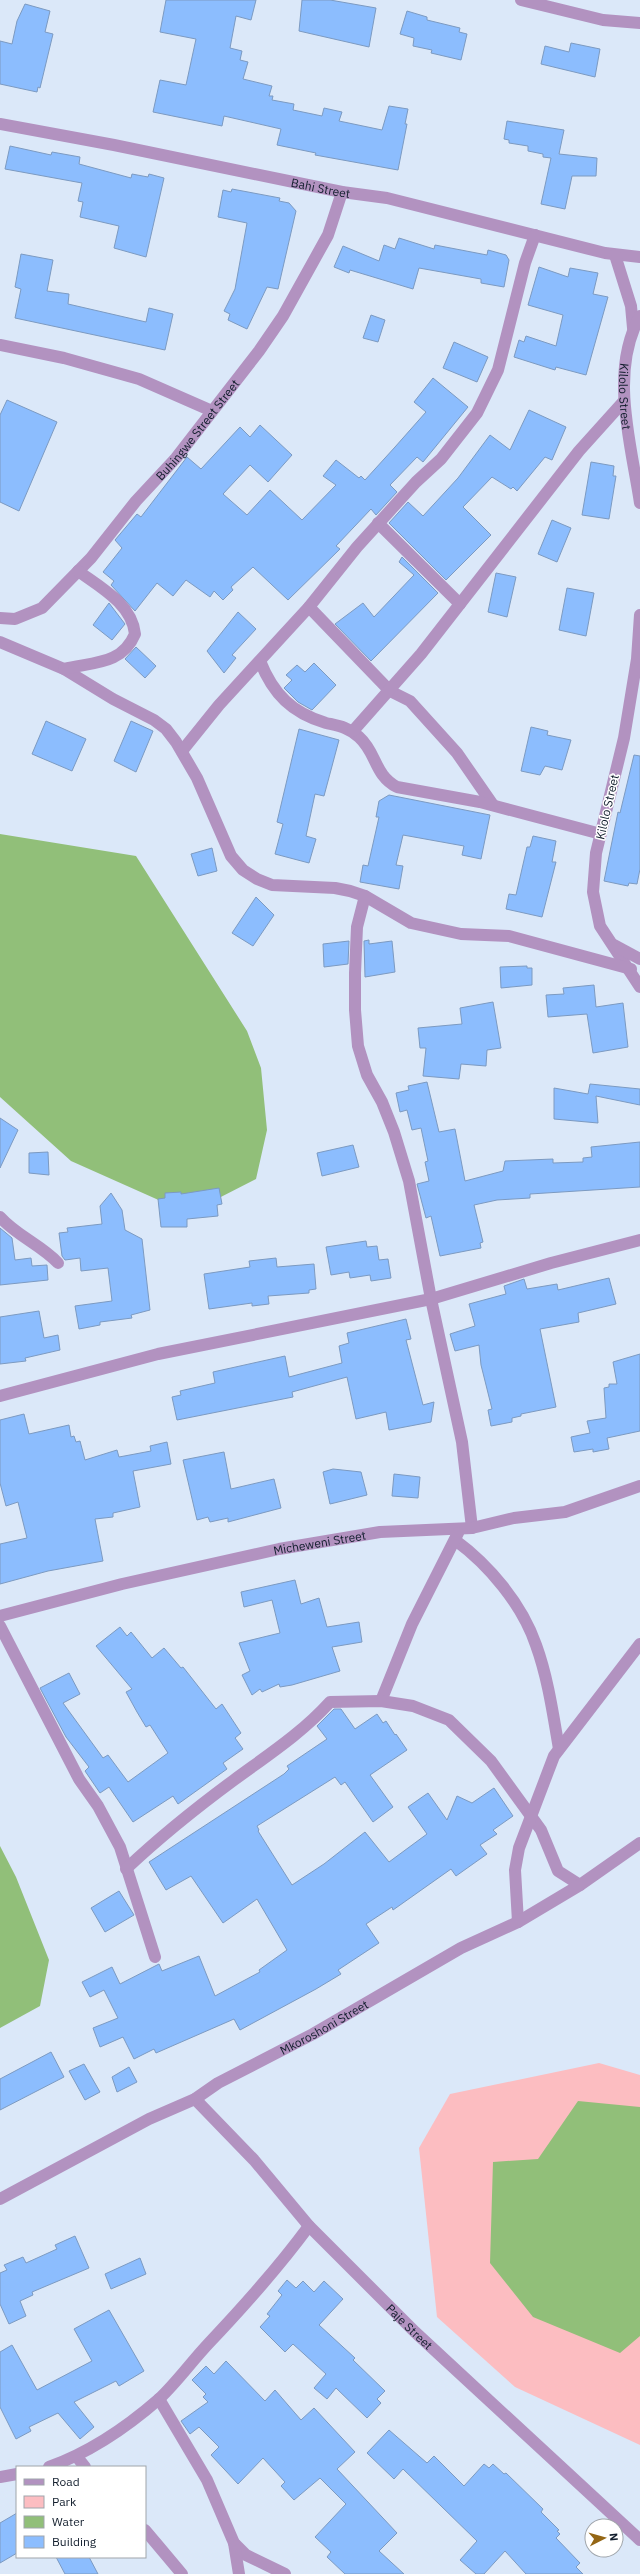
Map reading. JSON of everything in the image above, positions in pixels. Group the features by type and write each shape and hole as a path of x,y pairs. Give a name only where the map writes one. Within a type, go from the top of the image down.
{"street":[{"path":"521,0 603,20 640,23"},
{"name":"Bahi Street","path":"0,124 114,145 342,192 387,198 615,254 640,257"},
{"name":"Buhingwe Street Street","path":"0,618 15,619 42,608 78,571 176,458 259,351 284,316 328,235 342,192"},
{"path":"182,751 219,705 309,607 378,523 461,436 490,389 498,370 525,263 535,234"},
{"path":"615,254 631,306 633,328"},
{"name":"Kilolo Street","path":"640,316 633,328 625,371 624,401 640,503"},
{"path":"0,345 64,358 131,377 212,411"},
{"path":"353,731 390,691 579,451 624,401"},
{"path":"378,523 460,604"},
{"path":"64,669 116,657 124,652 135,634 130,615 120,603 78,571"},
{"path":"309,607 390,691 410,701 457,753 493,805"},
{"name":"Kilolo Street","path":"640,616 637,659 624,738 596,853 593,892 597,917 610,943 630,969 640,987"},
{"path":"0,642 64,669 113,700 154,720 166,729 182,751 197,778 231,856 243,870 257,879 272,884 335,888 365,896 411,922 461,934 509,936 630,969"},
{"path":"260,661 267,678 288,706 311,719 345,726 353,731 368,746 386,781 391,784 411,791 493,805 601,834"},
{"path":"365,896 357,927 354,973 354,1010 358,1046 366,1075 382,1102 406,1167 431,1299 462,1442 472,1528"},
{"path":"610,943 640,959"},
{"path":"0,1218 18,1235 45,1250 58,1263"},
{"path":"0,1396 165,1353 431,1299 551,1262 640,1240"},
{"name":"Micheweni Street","path":"2,1612 279,1549 380,1532 457,1535 472,1528 514,1518 565,1512 640,1486"},
{"path":"381,1701 412,1624 457,1535 470,1552 495,1576 519,1612 536,1644 548,1689 559,1749"},
{"path":"0,1626 79,1779 98,1806 120,1847 154,1957"},
{"path":"518,1922 515,1870 519,1848 530,1815 554,1756 640,1644"},
{"path":"126,1869 159,1838 277,1750 315,1718 330,1702 381,1701 413,1706 449,1720 491,1761 541,1830 558,1871 580,1885"},
{"name":"Mkoroshoni Street","path":"0,2199 149,2118 194,2099 218,2083 314,2034 461,1948 518,1922 580,1885 640,1843"},
{"name":"Paje Street","path":"194,2099 254,2160 309,2226 415,2332 640,2540"},
{"path":"52,2466 77,2457 159,2399 275,2272 309,2226"},
{"path":"159,2399 206,2480 234,2543 239,2574"},
{"path":"77,2457 84,2466"},
{"path":"0,2477 16,2474"},
{"path":"146,2531 182,2574"},
{"path":"234,2543 246,2555 285,2574"}],"green space":[{"path":"599,2063 640,2075 640,2445 515,2387 437,2317 419,2148 450,2094"}],"water":[{"path":"0,834 136,856 247,1031 261,1068 267,1130 256,1179 213,1201 172,1206 71,1161 0,1097"},
{"path":"0,1846 16,1877 49,1960 40,2006 0,2028"},
{"path":"578,2101 640,2107 640,2336 620,2353 533,2317 490,2263 493,2162 538,2159"}],"building":[{"path":"166,0 256,0 251,20 236,16 230,48 242,51 240,60 248,62 243,79 272,86 269,96 273,96 272,100 294,104 293,110 322,116 324,108 342,112 339,121 382,130 389,106 408,109 405,124 407,124 398,170 315,155 316,153 277,145 281,129 224,116 222,126 153,112 160,80 186,85 196,39 160,32"},
{"path":"302,0 330,0 376,8 369,47 299,31"},
{"path":"25,4 50,11 45,32 53,34 40,88 38,87 37,92 0,84 0,41 12,44 17,21"},
{"path":"407,11 427,17 427,20 460,28 459,32 467,34 461,60 431,53 432,50 413,46 414,38 400,34"},
{"path":"571,43 600,49 595,77 541,64 545,46 569,52"},
{"path":"507,121 564,130 559,154 597,158 596,176 572,176 565,209 541,204 551,158 543,157 543,154 528,151 528,146 509,143 509,140 504,139"},
{"path":"10,146 51,155 52,152 80,157 79,164 131,178 132,174 148,177 149,174 164,178 146,257 114,248 119,226 80,217 83,202 78,201 82,183 5,169"},
{"path":"232,189 280,198 279,201 289,203 296,211 278,289 267,287 247,329 228,320 230,314 224,311 235,289 247,223 218,217 223,190 231,192"},
{"path":"399,238 434,249 435,245 487,255 488,250 506,255 509,260 504,287 481,283 481,279 419,268 413,289 350,270 349,273 334,267 343,246 379,261 384,245 395,249"},
{"path":"21,254 53,260 47,291 69,294 68,304 146,322 149,308 173,314 165,350 15,318 21,289 15,287"},
{"path":"539,267 568,277 570,268 598,273 593,294 608,297 586,375 556,367 555,370 514,357 519,340 524,342 526,336 556,346 563,315 528,305"},
{"path":"371,315 385,320 378,342 363,338"},
{"path":"454,342 488,357 477,382 443,368"},
{"path":"433,378 468,407 423,462 417,457 390,485 397,492 376,515 371,509 336,546 340,549 288,600 253,567 231,587 233,590 223,600 214,591 210,597 186,580 173,596 157,583 135,611 111,585 114,581 103,572 122,548 115,540 137,514 141,517 187,457 201,469 240,427 250,437 260,425 292,455 268,482 250,465 223,494 247,515 270,490 302,520 336,485 323,476 336,460 359,478 361,476 365,480 426,412 414,402"},
{"path":"7,400 57,422 19,511 0,502 0,415"},
{"path":"529,410 566,427 552,460 545,457 517,491 513,487 511,489 492,477 463,507 491,535 446,580 389,523 408,502 423,516 458,478 490,435 510,450"},
{"path":"591,462 614,466 613,476 616,476 609,519 582,515"},
{"path":"552,520 571,528 557,562 538,554"},
{"path":"402,557 438,593 371,661 335,624 363,603 374,617 414,575 399,562"},
{"path":"496,573 516,577 507,617 488,612"},
{"path":"567,588 594,593 586,636 559,630"},
{"path":"109,603 125,624 112,640 93,625"},
{"path":"238,612 256,629 232,655 236,658 224,673 207,651"},
{"path":"136,647 156,666 145,678 125,659"},
{"path":"314,663 336,685 312,710 298,702 284,688 292,680 286,675 297,665 305,672"},
{"path":"46,721 86,739 72,771 32,754"},
{"path":"131,721 153,731 136,772 114,761"},
{"path":"531,727 548,731 547,735 571,740 562,770 545,766 540,775 521,771"},
{"path":"299,729 339,740 324,796 315,794 306,836 316,839 309,863 275,854 283,824 277,822"},
{"path":"634,755 640,756 640,869 637,884 629,883 628,886 604,881 618,812 620,813"},
{"path":"389,795 490,815 481,859 462,855 464,846 403,835 396,865 403,866 399,889 360,882 363,865 368,866 379,817 376,817 379,801"},
{"path":"533,836 556,841 552,862 556,862 542,917 506,909 509,894 516,895 527,847 530,847"},
{"path":"212,848 217,871 198,876 191,854"},
{"path":"256,897 274,915 253,946 232,933"},
{"path":"369,940 369,944 392,941 395,972 365,977 364,941"},
{"path":"349,941 348,964 324,967 323,944"},
{"path":"527,966 527,968 532,968 532,985 501,988 500,967"},
{"path":"594,985 596,1007 623,1003 628,1047 593,1053 587,1014 548,1017 546,995 564,994 563,988"},
{"path":"493,1002 501,1048 487,1050 486,1066 461,1064 459,1079 423,1076 426,1048 420,1048 418,1028 462,1024 460,1008"},
{"path":"427,1082 439,1132 455,1129 465,1181 503,1171 505,1161 553,1159 553,1163 583,1162 583,1158 592,1157 591,1147 640,1142 640,1187 530,1194 530,1198 497,1200 474,1205 483,1242 480,1243 481,1248 440,1256 431,1216 426,1218 417,1184 429,1181 425,1162 428,1161 421,1128 412,1130 407,1110 400,1112 396,1093 409,1090 408,1086"},
{"path":"590,1084 640,1089 640,1105 596,1096 598,1123 554,1119 554,1088 588,1094"},
{"path":"0,1118 18,1130 0,1168"},
{"path":"353,1145 359,1167 322,1176 317,1153"},
{"path":"48,1152 49,1175 29,1173 29,1153"},
{"path":"219,1188 222,1204 217,1205 218,1216 187,1219 187,1227 161,1227 158,1199 165,1198 165,1193 181,1192 181,1194"},
{"path":"111,1193 122,1210 125,1230 142,1239 150,1310 131,1315 132,1318 100,1322 100,1325 79,1329 75,1306 112,1301 108,1268 81,1271 80,1258 65,1260 62,1256 59,1233 68,1232 67,1228 102,1224 100,1206"},
{"path":"0,1228 12,1238 15,1260 31,1258 32,1266 47,1265 48,1280 0,1285"},
{"path":"366,1241 367,1247 377,1246 379,1260 388,1259 391,1278 371,1281 370,1275 350,1278 349,1272 331,1275 326,1247"},
{"path":"276,1258 277,1267 314,1264 316,1289 309,1290 309,1293 268,1296 269,1304 252,1306 252,1303 209,1309 204,1274 250,1267 249,1261"},
{"path":"609,1278 616,1304 578,1313 579,1322 540,1329 556,1407 521,1414 521,1416 512,1418 512,1422 491,1426 488,1410 492,1409 481,1365 479,1345 455,1351 450,1334 475,1326 469,1304 506,1294 504,1286 524,1279 527,1289 557,1284 558,1290"},
{"path":"39,1311 44,1338 58,1335 60,1350 25,1358 26,1361 0,1364 0,1317"},
{"path":"406,1319 411,1339 406,1340 423,1405 434,1402 431,1422 389,1430 386,1412 356,1419 347,1377 292,1392 293,1397 177,1420 172,1397 181,1395 180,1391 215,1383 213,1372 285,1356 289,1377 342,1363 339,1346 349,1343 347,1333"},
{"path":"640,1354 640,1431 607,1438 609,1449 593,1452 593,1449 574,1452 571,1437 590,1433 587,1421 606,1418 604,1388 609,1387 609,1384 617,1384 613,1362"},
{"path":"24,1414 29,1434 69,1425 71,1437 74,1436 76,1442 80,1441 85,1460 117,1450 119,1457 151,1451 150,1446 167,1442 171,1464 133,1471 140,1507 113,1513 113,1517 95,1519 103,1561 48,1571 0,1584 0,1544 27,1538 18,1502 6,1506 0,1483 0,1420"},
{"path":"224,1452 231,1489 274,1479 281,1508 228,1522 228,1518 210,1522 208,1517 197,1520 183,1460"},
{"path":"333,1469 361,1472 367,1495 330,1504 323,1472"},
{"path":"394,1474 420,1477 418,1498 392,1496"},
{"path":"295,1580 301,1604 319,1598 327,1627 359,1622 362,1642 332,1647 340,1671 292,1685 280,1687 279,1684 262,1692 260,1689 252,1695 242,1675 250,1671 239,1643 280,1633 272,1600 244,1607 241,1592"},
{"path":"120,1627 127,1636 131,1632 152,1658 164,1648 181,1668 183,1667 216,1709 222,1704 241,1733 235,1738 243,1749 223,1763 227,1769 178,1804 173,1796 133,1822 109,1787 100,1793 85,1771 89,1767 66,1737 40,1688 69,1673 80,1694 63,1703 103,1758 108,1755 128,1782 168,1753 150,1725 146,1727 137,1712 126,1692 132,1689 96,1646"},
{"path":"334,1709 341,1709 355,1729 377,1714 383,1723 386,1721 407,1750 370,1775 393,1807 373,1822 345,1782 341,1785 335,1777 257,1826 258,1831 292,1885 324,1864 365,1832 389,1862 427,1834 408,1807 428,1793 447,1820 457,1796 472,1803 494,1788 513,1816 493,1830 497,1834 480,1845 487,1854 456,1876 451,1869 393,1910 392,1907 366,1924 379,1943 338,1970 341,1974 316,1989 240,2030 234,2019 156,2053 154,2049 134,2059 123,2037 100,2047 93,2028 118,2018 104,1990 90,1997 82,1982 112,1967 120,1984 159,1964 162,1971 199,1956 215,1996 260,1972 259,1970 287,1950 257,1899 223,1923 191,1876 166,1890 149,1862 284,1774 289,1769 287,1766 327,1739 317,1726"},
{"path":"119,1891 134,1915 105,1932 91,1908"},
{"path":"51,2052 64,2077 0,2110 0,2079"},
{"path":"84,2064 100,2092 85,2100 69,2071"},
{"path":"129,2067 137,2082 117,2092 112,2077"},
{"path":"75,2236 89,2268 32,2292 33,2295 20,2301 26,2316 9,2324 0,2304 0,2273 7,2270 4,2265 23,2257 26,2263 57,2249 55,2245"},
{"path":"140,2258 146,2274 111,2289 105,2274"},
{"path":"287,2280 296,2288 303,2281 314,2292 324,2281 343,2299 319,2325 355,2358 353,2360 385,2391 377,2399 381,2403 367,2418 336,2388 327,2399 314,2388 326,2374 293,2344 285,2352 260,2327 270,2316 267,2314 282,2295 278,2291"},
{"path":"109,2310 144,2371 119,2386 116,2381 74,2402 94,2427 80,2439 58,2413 29,2427 31,2431 16,2439 0,2407 0,2352 12,2345 37,2390 92,2361 74,2329"},
{"path":"226,2361 265,2401 275,2390 301,2420 314,2408 355,2452 337,2469 397,2533 379,2551 404,2574 345,2574 327,2557 331,2552 315,2537 346,2504 320,2478 294,2500 281,2486 285,2482 263,2458 238,2484 211,2455 219,2447 199,2427 190,2434 181,2421 208,2402 203,2397 206,2394 192,2380 206,2366 214,2374"},
{"path":"389,2430 427,2463 434,2456 464,2486 484,2464 489,2468 493,2464 504,2474 506,2473 543,2509 541,2512 559,2530 557,2531 560,2534 556,2538 580,2563 576,2567 583,2574 526,2574 505,2551 484,2574 476,2574 460,2560 477,2541 403,2469 394,2479 367,2453"},
{"path":"16,2514 16,2554 0,2563 0,2523"},
{"path":"57,2558 90,2558 98,2574 65,2574"}]}
